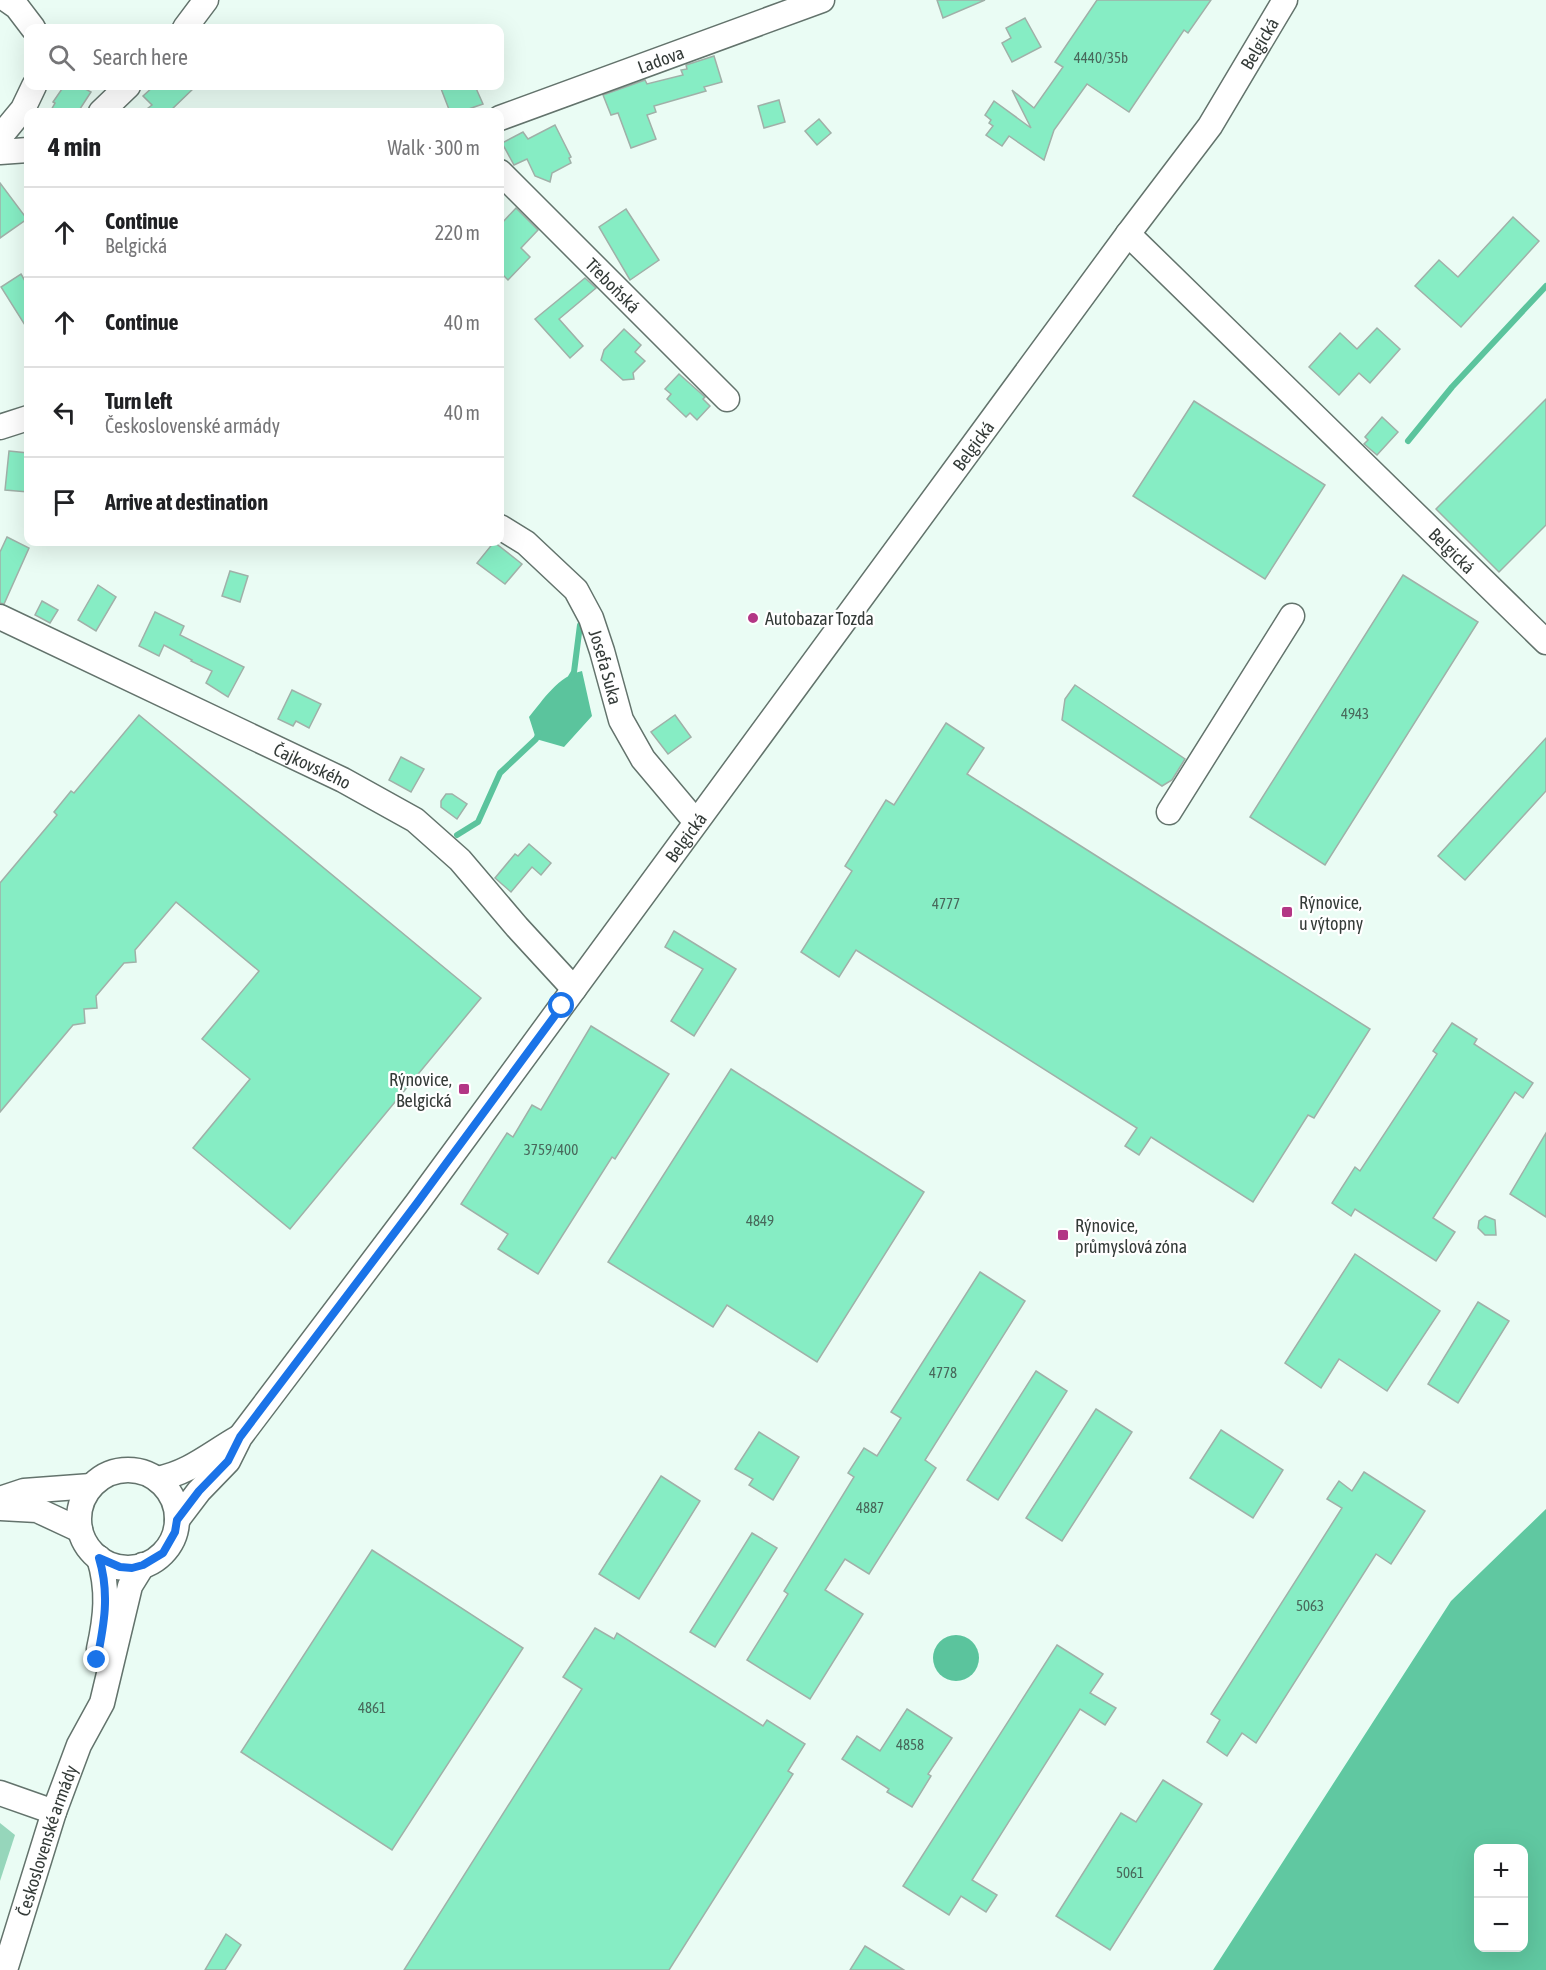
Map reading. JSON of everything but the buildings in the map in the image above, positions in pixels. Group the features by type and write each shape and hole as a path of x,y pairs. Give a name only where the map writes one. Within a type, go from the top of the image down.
{"street":[{"path":"7,0 17,7 30,24"},
{"path":"188,24 206,0"},
{"name":"Ladova","path":"504,117 822,0"},
{"name":"Belgická","path":"178,1539 199,1491 228,1461 240,1437 417,1203 1128,234 1210,126 1285,0"},
{"path":"0,137 23,109 32,90"},
{"path":"105,108 124,90"},
{"path":"0,152 24,150"},
{"name":"Třeboňská","path":"504,176 727,399"},
{"name":"Belgická","path":"1128,234 1546,642"},
{"path":"0,426 24,419"},
{"name":"Josefa Suka","path":"504,529 526,543 576,590 591,618 621,720 643,759 696,822"},
{"path":"1169,812 1292,616"},
{"name":"Čajkovského","path":"0,617 344,780 415,820 460,860 574,989"},
{"name":"Belgická","path":"157,1479 188,1470 240,1437"},
{"path":"122,1469 135,1470 157,1479 172,1497 176,1508 178,1539 163,1553 143,1565 120,1567 99,1558 84,1541 80,1530 80,1506 91,1486 99,1478 122,1469"},
{"path":"0,1499 24,1491 91,1486"},
{"path":"0,1508 37,1509 80,1530"},
{"name":"Československé armády","path":"79,1745 87,1696 105,1618 104,1576 99,1558"},
{"name":"Československé armády","path":"5,1970 54,1812 79,1745 102,1703 130,1586 143,1565"},
{"path":"0,1793 54,1812"}],"shaded area":[{"path":"582,671 592,716 564,747 536,739 529,717 559,683"},
{"path":"1546,1509 1546,1970 1213,1970 1451,1601"},
{"path":"956,1635 972,1642 979,1658 972,1674 956,1681 940,1674 933,1658 940,1642"},
{"path":"0,1823 15,1835 0,1881"}],"waterway":[{"path":"1408,441 1452,387 1546,286"},
{"path":"571,677 574,672 580,625"},
{"path":"457,835 478,822 500,773 536,739 539,733"}],"place":[{"name":"Autobazar Tozda","path":"753,618"},
{"name":"Rýnovice, u výtopny","path":"1287,912"},
{"name":"Rýnovice, Belgická","path":"464,1089"},
{"name":"Rýnovice, průmyslová zóna","path":"1063,1235"}],"route":[{"path":"97,1660 105,1618 106,1594 99,1558 109,1564 132,1568 154,1560 163,1553 175,1532 177,1520 199,1491 228,1461 240,1437 562,1006"}]}
